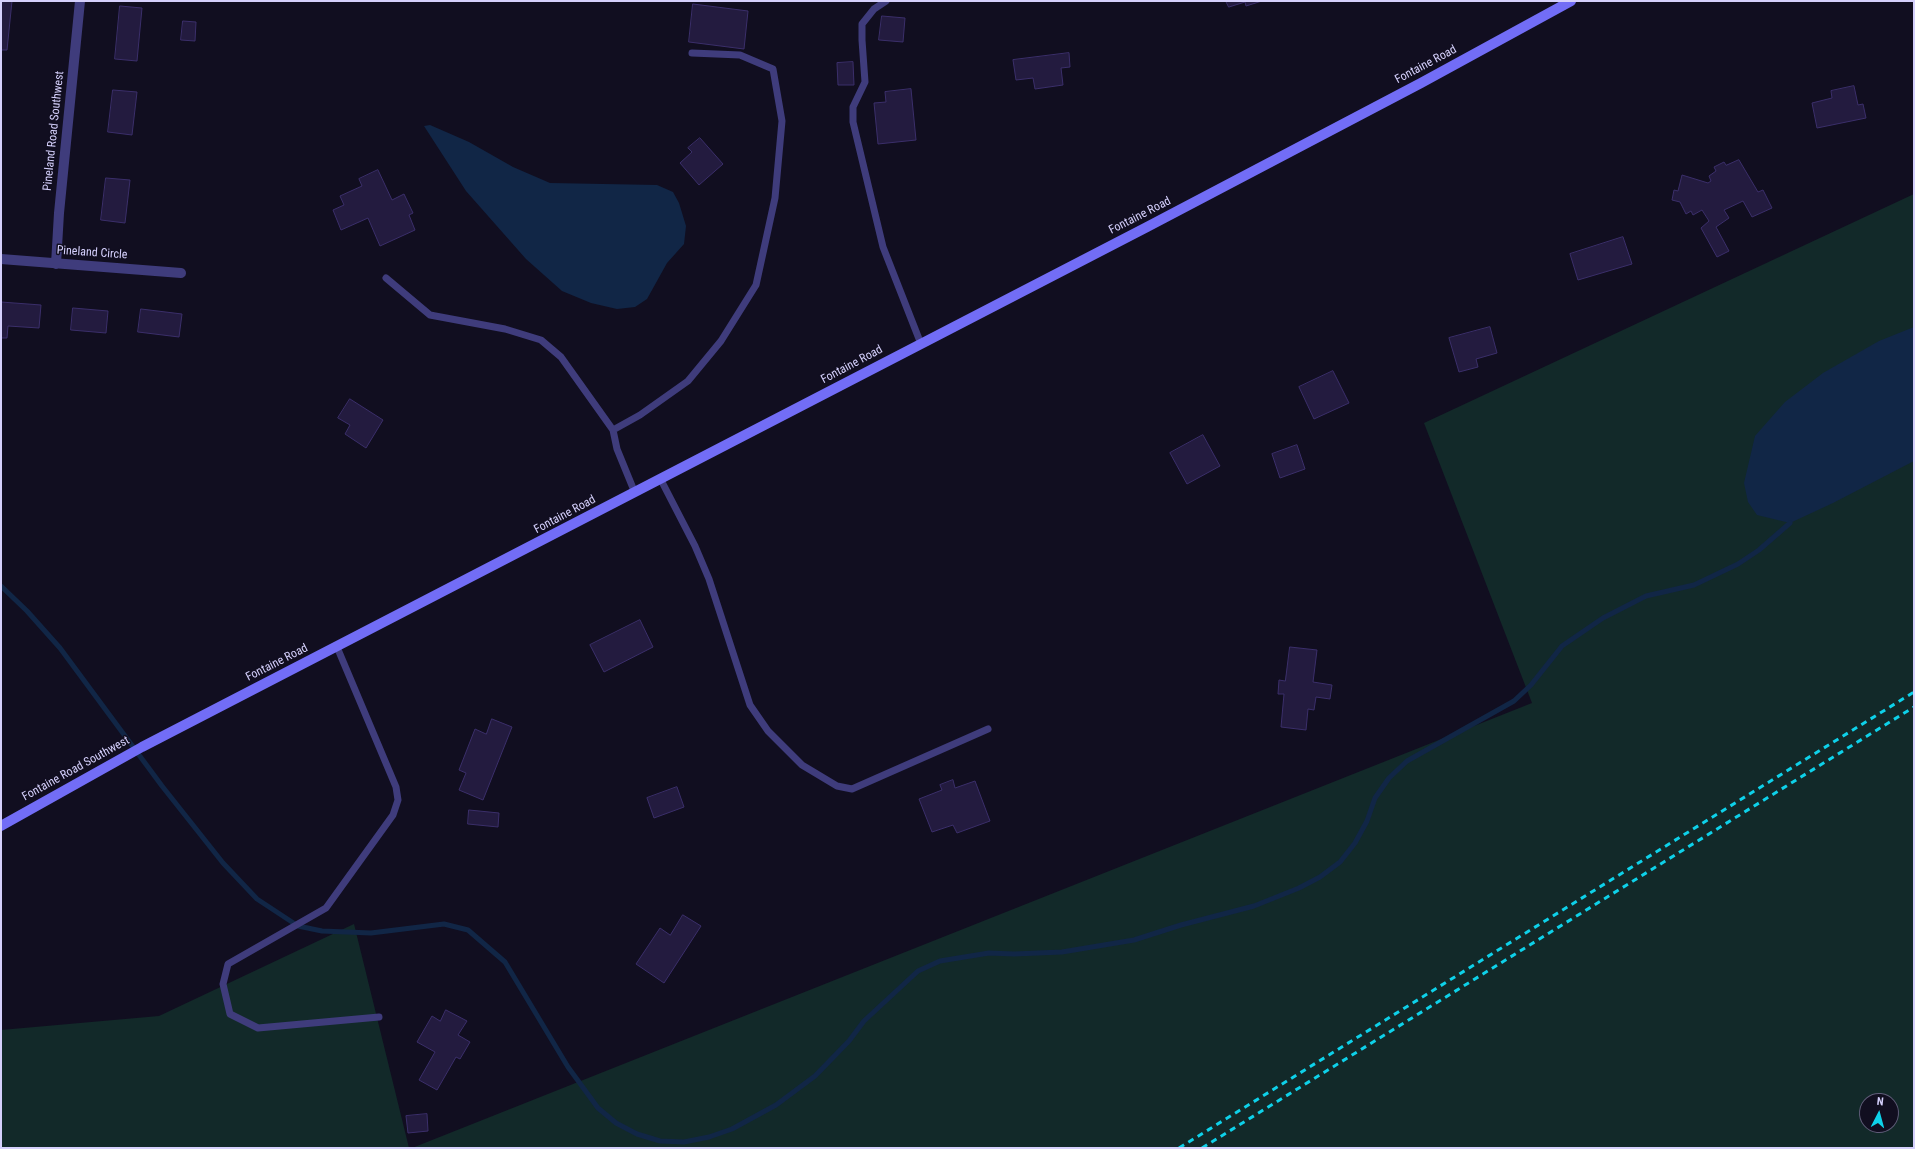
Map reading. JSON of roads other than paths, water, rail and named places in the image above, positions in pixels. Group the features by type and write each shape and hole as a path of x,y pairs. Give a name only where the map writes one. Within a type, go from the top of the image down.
{"main road":[{"name":"Fontaine Road","path":"142,747 338,647 921,344 1420,83 1571,1"},
{"name":"Fontaine Road Southwest","path":"1,826 142,747"}],"street":[{"name":"Pineland Road Southwest","path":"56,264 59,213 80,1"},
{"name":"Pineland Circle","path":"1,259 181,273"}],"lane":[{"path":"886,1 874,9 862,24 866,82 852,107 853,122 883,247 921,344"},
{"path":"613,430 640,415 688,381 721,341 756,285 775,198 782,121 773,69 740,55 692,53"},
{"path":"386,278 430,315 504,329 541,340 560,357 613,430 617,449 635,493"},
{"path":"660,480 695,546 708,579 750,705 768,731 802,765 837,786 852,789 988,729"},
{"path":"338,647 396,787 398,800 393,815 326,908 228,964 223,984 230,1014 258,1028 379,1017"}],"water":[{"path":"430,125 469,142 513,167 550,183 657,185 673,192 679,203 686,226 684,244 667,263 647,299 635,307 617,309 591,303 562,291 526,259 466,191 424,126"},
{"path":"1914,327 1914,461 1833,503 1790,523 1757,515 1748,502 1744,483 1755,436 1785,402 1823,373 1879,341"}],"waterway":[{"path":"1,586 27,611 60,648 162,786 223,863 257,899 298,926 322,931 371,933 444,924 468,930 505,962 568,1067 598,1108 616,1123 637,1134 660,1141 684,1142 709,1137 732,1129 776,1105 815,1076 849,1041 864,1021 918,971 940,961 989,953 1014,954 1062,952 1134,940 1181,925 1254,906 1299,888 1320,877 1340,862 1355,843 1367,821 1375,798 1389,778 1407,761 1514,701 1531,685 1562,646 1603,618 1646,596 1694,585 1738,564 1759,550 1790,523"}],"railway":[{"path":"1179,1148 1914,692"},
{"path":"1202,1148 1914,707"}]}
